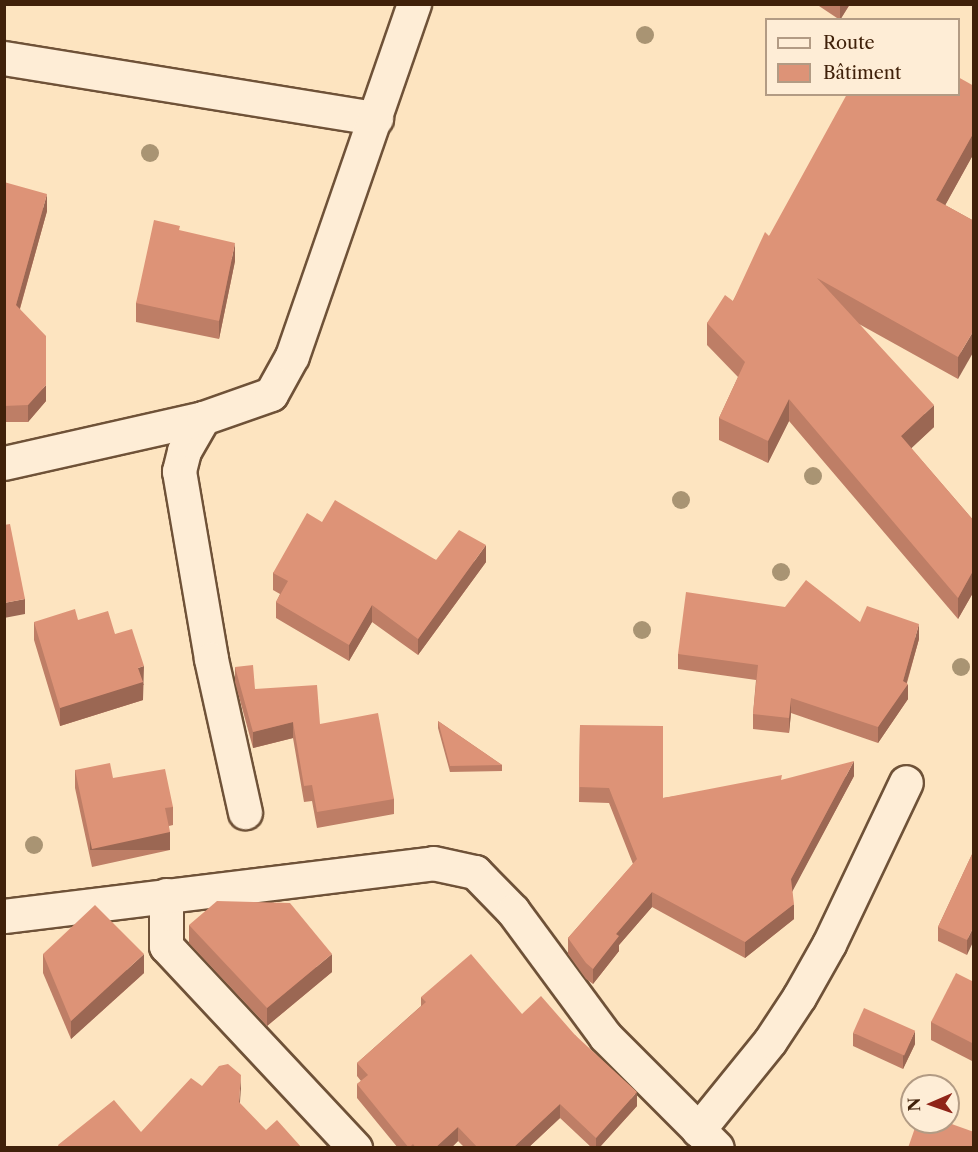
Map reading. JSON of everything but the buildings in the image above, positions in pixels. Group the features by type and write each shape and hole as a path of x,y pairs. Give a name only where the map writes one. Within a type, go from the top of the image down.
{"street":[{"path":"4,463 203,418 271,394 292,356 414,4"},
{"path":"4,58 376,118"},
{"path":"203,418 184,451 179,471 210,659 245,812"},
{"path":"4,916 433,863 475,872 513,911 605,1036 708,1139 799,996 829,944 906,782"},
{"path":"166,895 166,946 355,1148"}]}
